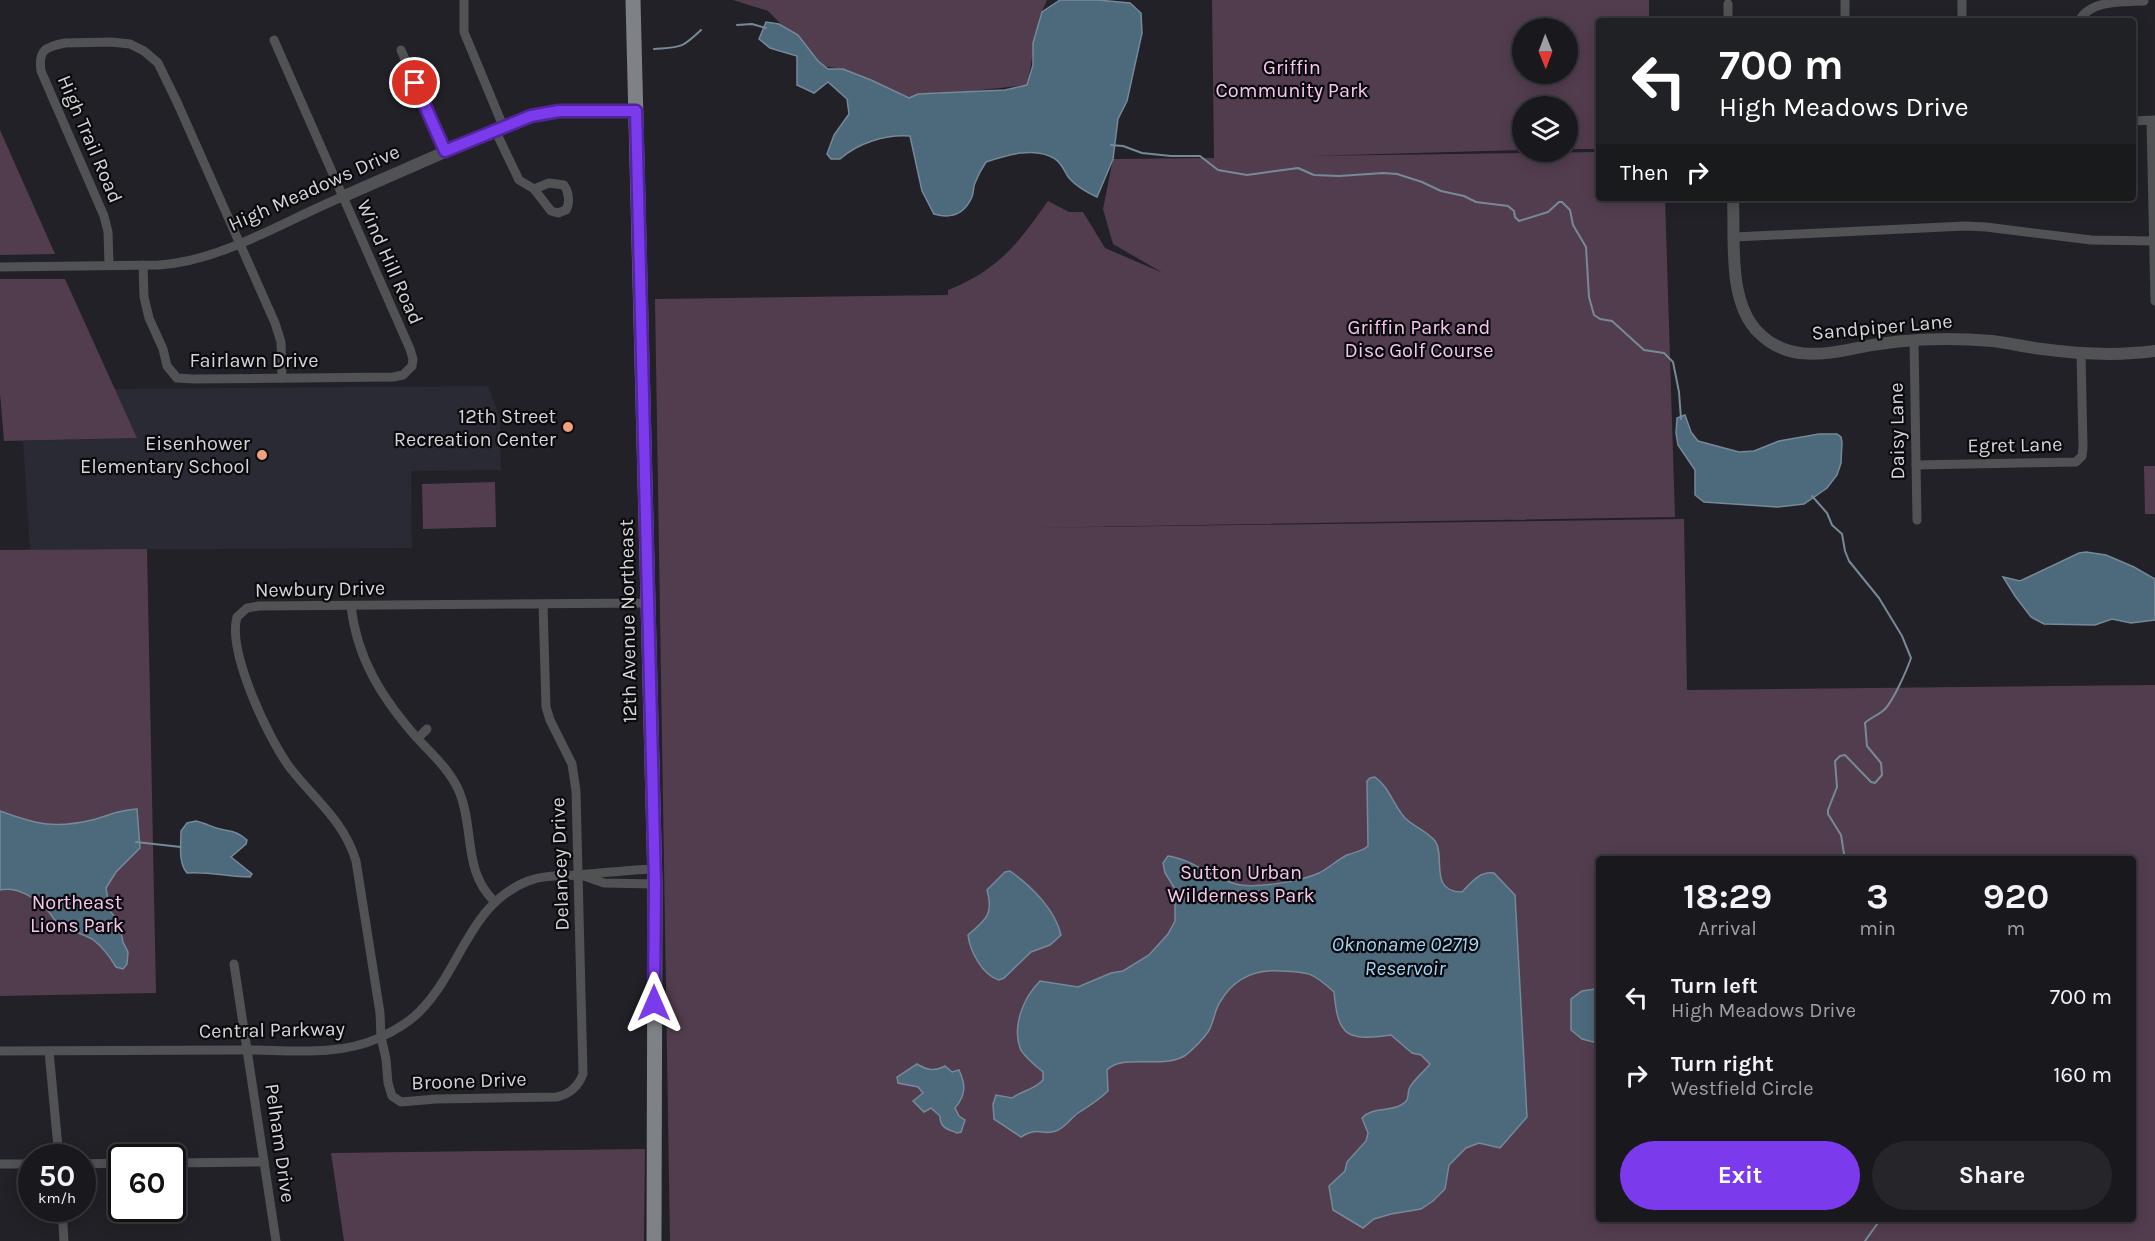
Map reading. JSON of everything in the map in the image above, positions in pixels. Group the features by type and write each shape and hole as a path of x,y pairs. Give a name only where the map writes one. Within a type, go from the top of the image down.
{"main road":[{"name":"12th Avenue Northeast","path":"633,0 655,877 654,1241"}],"street":[{"path":"464,0 464,32 515,176 524,185 534,189"},
{"path":"1962,0 1962,18"},
{"path":"1845,1 1845,18"},
{"path":"2081,18 2085,10 2099,3 2144,2"},
{"path":"1728,4 1728,18"},
{"name":"Wind Hill Road","path":"274,40 410,349 413,359 412,366"},
{"name":"High Trail Road","path":"109,265 109,241 104,216 41,71 42,52 49,47 65,43 111,42 135,46 152,57 163,72 239,243"},
{"path":"401,50 445,151"},
{"name":"High Meadows Drive","path":"0,267 182,263 239,243 445,151 531,116 559,111 636,111"},
{"path":"2136,121 2153,121 2155,301"},
{"name":"Sandpiper Lane","path":"1733,201 1736,281 1745,315 1760,334 1778,347 1811,355 1878,344 1914,341 1985,341 2081,353 2130,354 2155,351"},
{"path":"1735,237 1965,226 2091,240 2154,242"},
{"path":"239,243 279,333 282,378"},
{"name":"Fairlawn Drive","path":"143,265 144,297 148,318 164,349 167,366 173,375 183,379 393,377 403,375 412,366"},
{"name":"Daisy Lane","path":"1914,341 1917,520"},
{"name":"Egret Lane","path":"1916,465 2076,462 2082,456 2083,447 2081,353"},
{"name":"Newbury Drive","path":"381,1037 380,1013 356,861 351,845 333,816 301,781 283,756 245,678 235,639 237,617 247,608 648,603"},
{"name":"Delancey Drive","path":"538,1096 566,1095 575,1088 583,1074 576,791 574,770 546,707 543,604"},
{"path":"351,606 356,635 366,663 380,689 456,785 462,802 474,871 482,888 495,902"},
{"path":"418,738 427,729"},
{"name":"Central Parkway","path":"0,1051 338,1050 366,1044 405,1024 422,1010 478,921 495,902 512,889 531,880 555,875 655,877"},
{"name":"Central Parkway","path":"578,875 604,883 655,877"},
{"name":"Pelham Drive","path":"234,964 276,1241"},
{"name":"Broone Drive","path":"381,1037 390,1093 401,1102 436,1098 538,1096"},
{"path":"49,1051 57,1144"},
{"path":"186,1163 264,1162"},
{"path":"0,1164 18,1164"},
{"path":"63,1222 64,1241"}],"shaded area":[{"name":"Eisenhower Elementary School","path":"488,386 500,418 501,470 411,471 412,548 30,550 23,441 136,438 113,389"}],"green space":[{"path":"733,0 1047,0 1040,16 1027,85 909,98 843,69 823,66 768,11"},
{"name":"Sutton Urban Wilderness Park","path":"1212,0 1649,0 1649,18 1596,18 1596,149 1578,149 1578,96 1512,96 1512,150 1308,156 1512,153 1512,162 1578,162 1578,152 1596,152 1596,201 1665,201 1675,517 1023,528 1684,519 1687,690 2155,685 2155,1241 670,1241 655,299 948,295 948,290 980,274 1006,254 1048,201 1069,212 1083,212 1105,248 1163,273 1113,244 1103,209 1113,159 1214,158"},
{"path":"0,130 55,254 0,255"},
{"path":"0,279 65,279 137,438 4,441 0,393"},
{"path":"2144,466 2155,466 2155,514 2145,514"},
{"path":"495,482 496,527 423,529 422,484"},
{"name":"Northeast Lions Park","path":"147,549 156,993 0,996 0,550"},
{"path":"645,1149 644,1241 344,1241 331,1153"}],"water":[{"path":"1060,0 1130,3 1141,13 1142,33 1127,101 1118,119 1113,159 1097,197 1075,184 1055,159 1030,152 986,162 976,180 969,203 961,212 951,216 934,214 922,191 910,136 891,136 873,141 855,148 840,159 831,159 827,154 834,135 849,114 847,99 828,82 814,93 797,85 797,56 770,48 759,39 766,22 779,24 798,35 818,61 828,69 843,69 909,98 918,94 1005,90 1027,85 1033,65 1033,43 1042,12"},
{"path":"1685,415 1691,432 1698,441 1739,452 1754,451 1779,441 1819,434 1837,434 1841,437 1842,442 1841,463 1837,475 1827,488 1804,504 1777,507 1704,502 1695,495 1695,470 1678,445 1677,418"},
{"path":"2079,553 2106,555 2155,579 2155,620 2131,623 2112,619 2095,625 2044,624 2031,617 2003,577 2020,581"},
{"name":"Oknoname 02719 Reservoir","path":"1375,777 1384,786 1405,818 1435,841 1438,847 1441,880 1445,886 1462,892 1480,875 1494,873 1515,895 1527,1117 1500,1148 1479,1143 1466,1148 1449,1165 1445,1189 1421,1209 1374,1219 1363,1228 1333,1210 1329,1186 1345,1171 1347,1162 1366,1141 1368,1133 1362,1118 1371,1112 1404,1103 1411,1086 1430,1064 1421,1055 1412,1053 1391,1035 1364,1037 1348,1033 1338,1019 1334,992 1310,974 1290,971 1262,972 1238,981 1220,1002 1208,1032 1186,1055 1166,1061 1114,1065 1107,1070 1108,1091 1059,1130 1032,1132 1021,1137 994,1119 993,1104 996,1095 1012,1098 1043,1080 1043,1072 1022,1051 1018,1039 1021,1012 1029,995 1040,981 1078,987 1111,973 1123,971 1149,955 1168,934 1175,921 1175,889 1165,873 1163,863 1168,856 1185,861 1236,884 1255,886 1311,876 1347,855 1368,846 1367,781"},
{"path":"137,809 140,848 116,872 106,888 110,911 119,922 123,942 128,952 127,964 123,969 116,967 96,942 58,923 33,898 14,890 0,890 0,811 34,822 55,825 79,823"},
{"path":"196,821 237,833 247,840 246,844 231,857 252,874 250,877 187,873 181,859 181,831 187,823"},
{"path":"1010,871 1048,907 1061,935 1050,945 1031,952 999,980 982,968 971,948 968,935 987,916 990,905 987,890 1005,872"},
{"path":"1596,990 1596,1040 1593,1042 1582,1039 1571,1030 1571,999 1582,991"},
{"path":"917,1064 931,1070 945,1066 952,1072 959,1070 964,1090 955,1108 959,1116 965,1120 961,1132 957,1133 945,1128 940,1116 931,1108 924,1112 913,1101 923,1093 918,1087 898,1083 897,1077"}],"waterway":[{"path":"737,25 752,24 766,28"},
{"path":"654,49 680,46 701,30"},
{"path":"1111,145 1123,146 1142,153 1200,156 1218,170 1247,175 1298,168 1314,175 1397,174 1476,202 1508,206 1514,211 1519,221 1548,212 1562,202 1570,210 1573,225 1586,247 1589,297 1594,315 1600,319 1612,321 1644,350 1664,353 1673,362 1681,419"},
{"path":"1812,496 1827,513 1832,525 1842,534 1849,561 1879,598 1902,636 1911,658 1900,685 1888,705 1865,723 1867,746 1881,763 1882,775 1875,783 1871,782 1845,755 1835,761 1837,787 1828,814 1841,835 1844,856"},
{"path":"136,842 181,847"},
{"path":"1865,1241 1879,1222"}],"place":[{"name":"12th Street Recreation Center","path":"568,427"},
{"name":"Eisenhower Elementary School","path":"262,455"}],"route":[{"path":"415,83 445,151 531,116 559,111 636,111 655,884 654,1003"}],"park label":[{"name":"Griffin Community Park","path":"1292,78"},
{"name":"Griffin Park and Disc Golf Course","path":"1419,338"}]}
